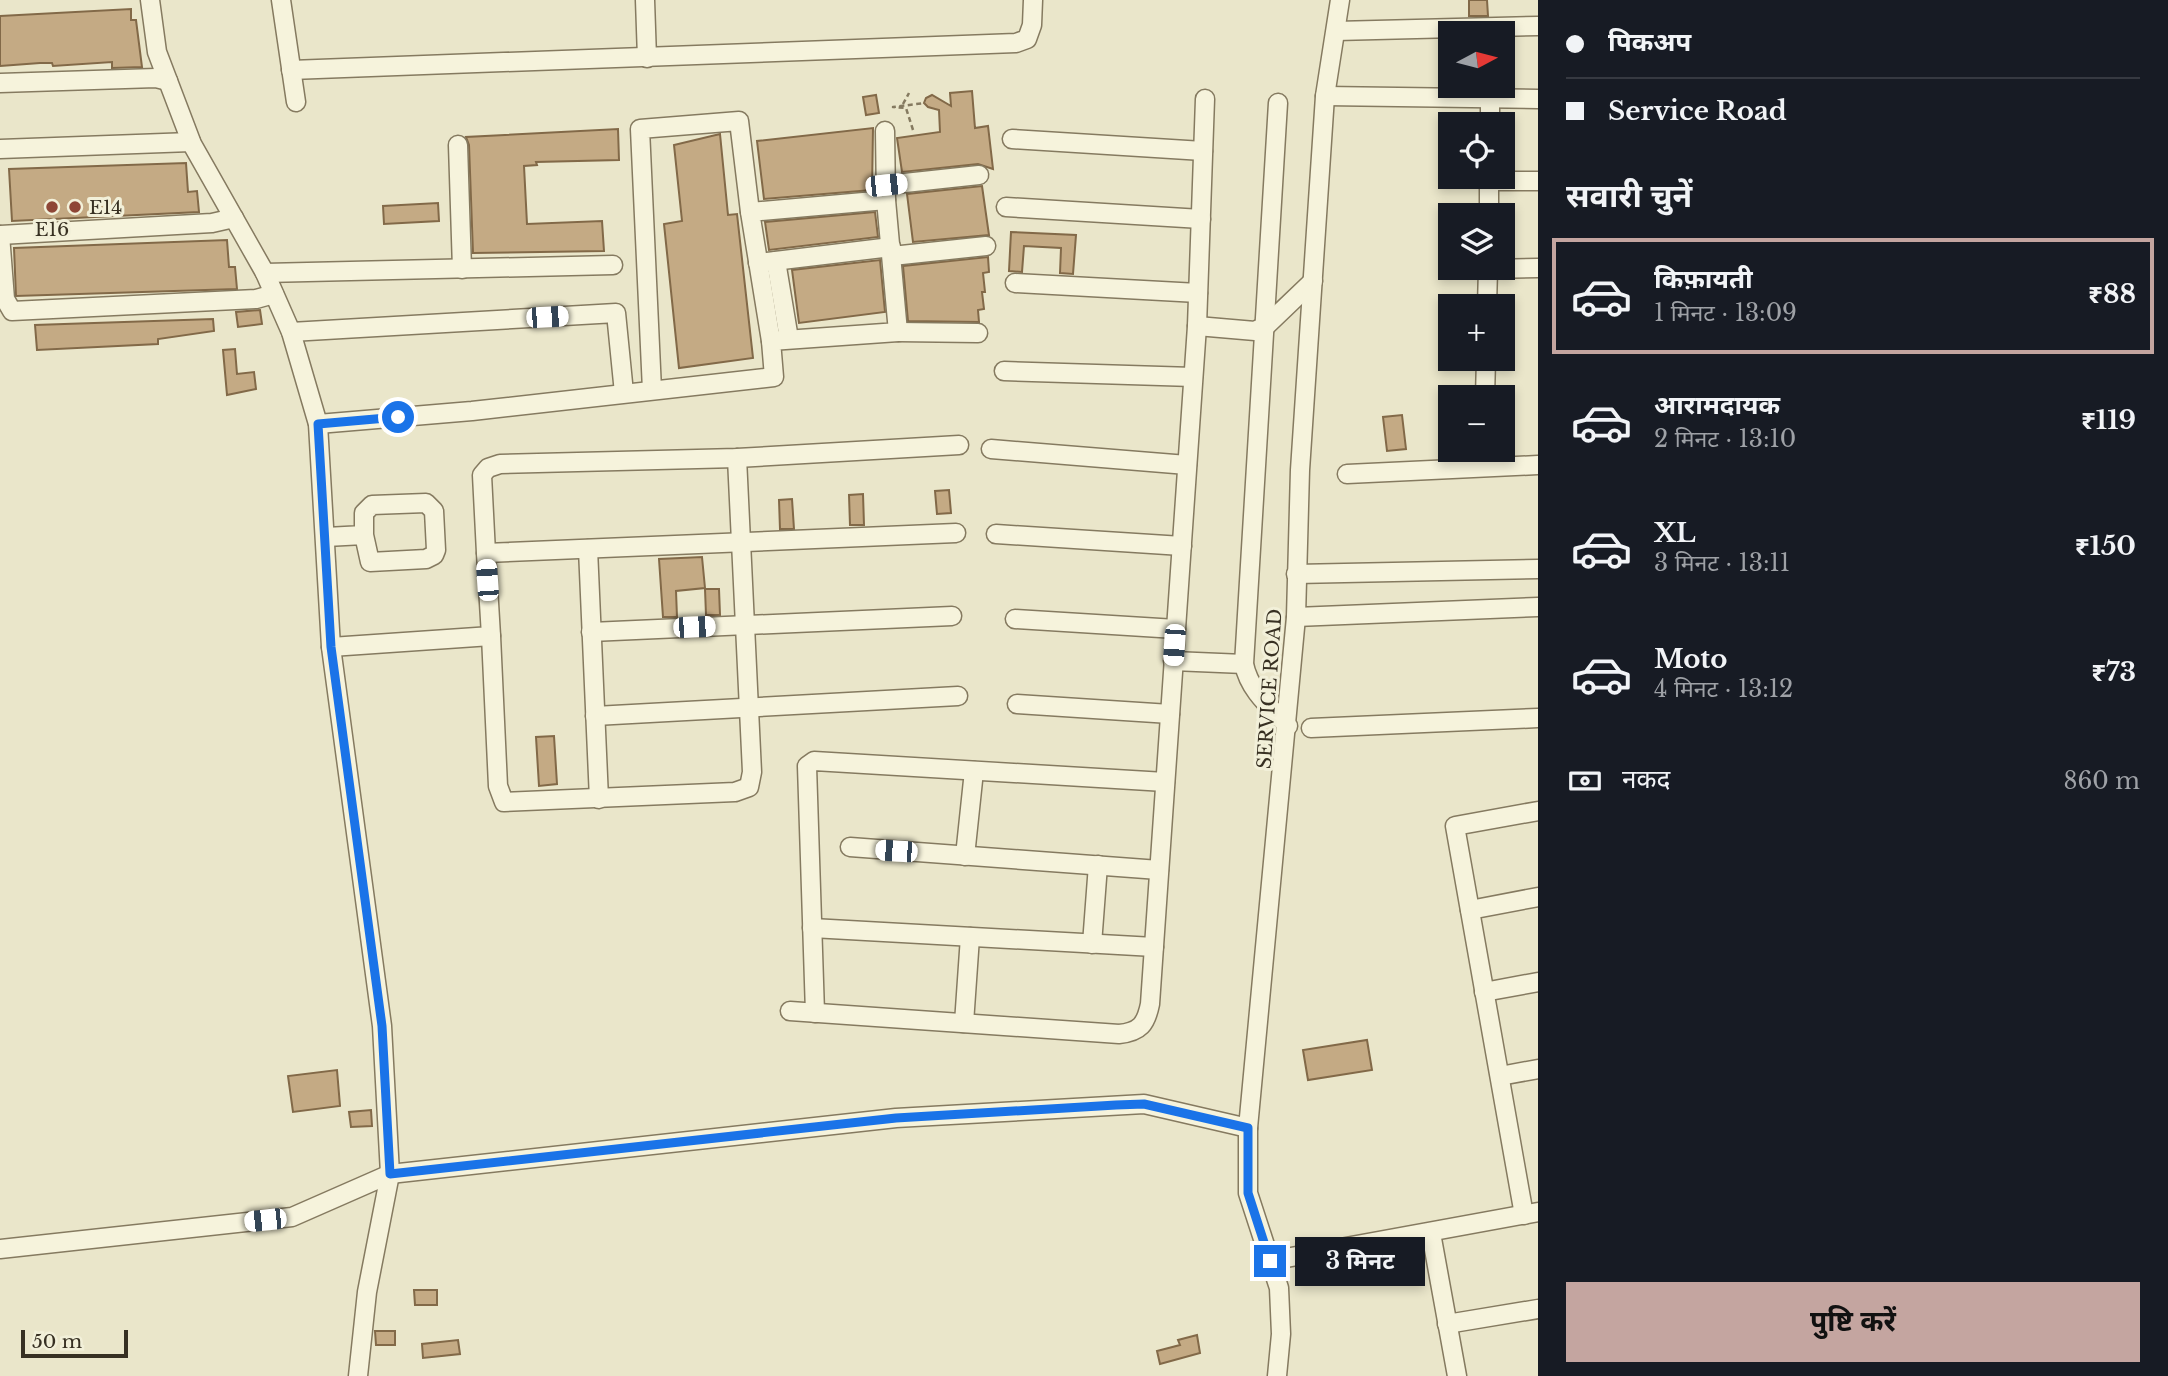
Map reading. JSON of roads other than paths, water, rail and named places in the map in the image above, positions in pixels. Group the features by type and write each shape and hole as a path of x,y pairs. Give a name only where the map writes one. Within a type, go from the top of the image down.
{"street":[{"path":"150,0 157,52 191,142 265,273 291,332 318,424 331,647 382,1026 390,1174 367,1292 358,1376"},
{"path":"281,0 296,102"},
{"path":"645,0 647,58"},
{"path":"291,70 1016,43 1027,39 1032,25 1033,0"},
{"name":"SERVICE ROAD","path":"1277,1376 1282,1334 1279,1289 1248,1193 1248,1128 1288,726 1325,96 1340,0"},
{"path":"1336,31 1538,26"},
{"path":"0,83 156,78 167,81"},
{"path":"1325,96 1538,99"},
{"path":"790,1011 1135,1033 1144,1024 1150,1004 1194,377 1205,99"},
{"path":"1490,99 1490,112"},
{"path":"1278,103 1267,325 1244,664 1247,679 1288,726"},
{"path":"652,390 640,129 739,121 758,262 780,340"},
{"path":"885,131 886,193 898,332"},
{"path":"1012,139 1203,151"},
{"path":"0,149 191,142"},
{"path":"458,145 462,269"},
{"path":"750,212 886,193 979,175"},
{"path":"1515,180 1538,181"},
{"path":"1006,207 1201,219"},
{"path":"233,218 212,223 0,235 5,299 12,311 256,299 274,294"},
{"path":"758,262 986,246"},
{"path":"318,424 472,411 774,377 780,340 776,261"},
{"path":"265,273 613,265"},
{"path":"1515,268 1538,268"},
{"path":"1197,326 1255,331 1267,325 1313,281"},
{"path":"1015,282 1198,293"},
{"path":"291,332 616,313 624,394"},
{"path":"780,340 898,332 978,333"},
{"path":"1004,371 1194,377"},
{"path":"737,458 752,772 749,787 735,792 504,802 498,786 482,475 488,468 499,464 737,458 958,445"},
{"path":"991,449 1187,465"},
{"path":"1347,474 1538,465"},
{"path":"426,503 434,511 436,550 434,555 426,559 370,562 364,535 364,513 372,505 426,503"},
{"path":"486,553 956,533"},
{"path":"996,534 1182,546"},
{"path":"326,537 364,535"},
{"path":"588,549 599,799"},
{"path":"1296,573 1538,569"},
{"path":"1296,617 1538,607"},
{"path":"591,632 952,616"},
{"path":"1015,619 1176,629"},
{"path":"331,647 491,636"},
{"path":"1173,661 1244,664"},
{"path":"595,716 958,696"},
{"path":"1017,704 1170,714"},
{"path":"1311,728 1538,718"},
{"path":"815,1013 807,766 814,761 1165,782"},
{"path":"965,856 974,771"},
{"path":"1270,1261 1531,1214 1500,1076 1455,826 1538,811"},
{"path":"850,847 1159,870"},
{"path":"1092,944 1098,865"},
{"path":"1470,910 1538,897"},
{"path":"812,928 1154,947"},
{"path":"964,1023 970,937"},
{"path":"1484,992 1538,982"},
{"path":"1500,1076 1538,1069"},
{"path":"0,1250 292,1217 390,1174 896,1118 1144,1104 1248,1128"},
{"path":"1431,1233 1457,1376"},
{"path":"1447,1324 1538,1309"}],"place":[{"name":"E16","path":"52,207"},
{"name":"E14","path":"75,207"}]}
